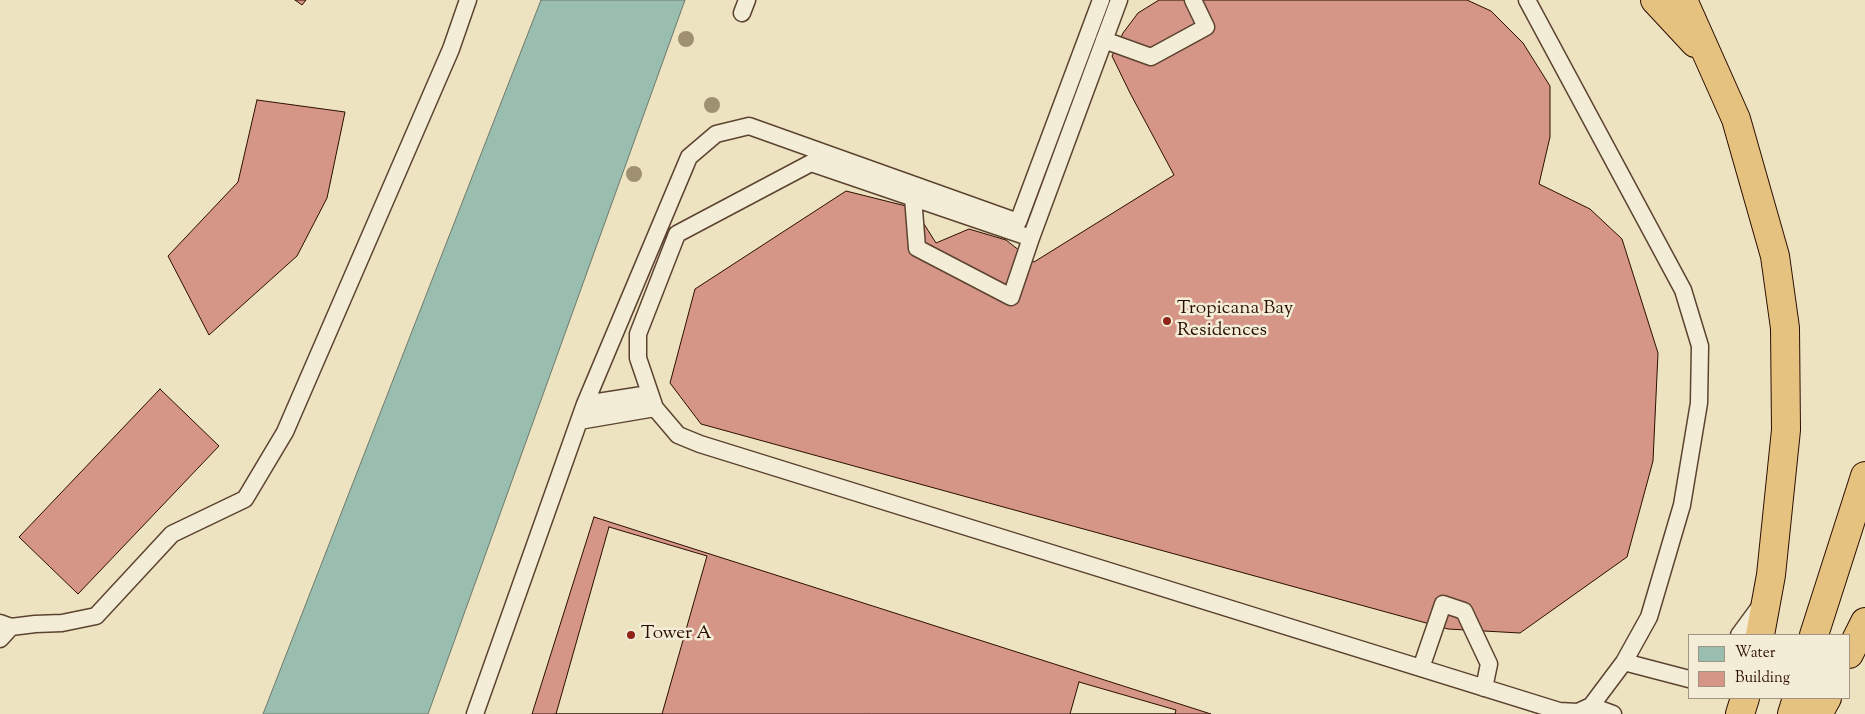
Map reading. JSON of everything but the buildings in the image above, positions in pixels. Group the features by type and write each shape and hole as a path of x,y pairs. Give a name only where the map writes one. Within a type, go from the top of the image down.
{"highway":[{"path":"1655,0 1711,61"},
{"path":"1683,0 1736,119 1775,256 1785,328 1786,430 1769,586 1760,634"},
{"path":"1814,634 1865,476"},
{"path":"1850,652 1865,622"},
{"path":"1740,714 1745,699"},
{"path":"1792,714 1797,699"},
{"path":"1818,714 1826,699"}],"lane":[{"path":"4,630 34,624 62,623 96,616 172,534 245,499 285,432 451,49 468,0"},
{"path":"475,714 585,404 689,157 716,134 749,126 1018,222 1101,0"},
{"path":"913,198 917,248 1011,297 1119,0"},
{"path":"1104,40 1151,57 1206,26 1193,0"},
{"path":"1031,238 811,163 677,234 638,334 638,358 652,401 678,435 700,444 1559,711 1578,712 1591,706 1624,662 1649,617 1682,505 1699,403 1700,346 1683,290 1527,0"},
{"path":"585,404 652,401"},
{"path":"580,421 652,401"},
{"path":"1740,634 1769,586"},
{"path":"1421,668 1443,604 1464,610 1489,664 1484,688"},
{"path":"1624,662 1688,679"},
{"path":"1591,706 1613,714"}],"water":[{"path":"541,0 685,0 428,714 263,714"}],"place":[{"name":"Tropicana Bay Residences","path":"1167,321"},
{"name":"Tower A","path":"631,635"}]}
